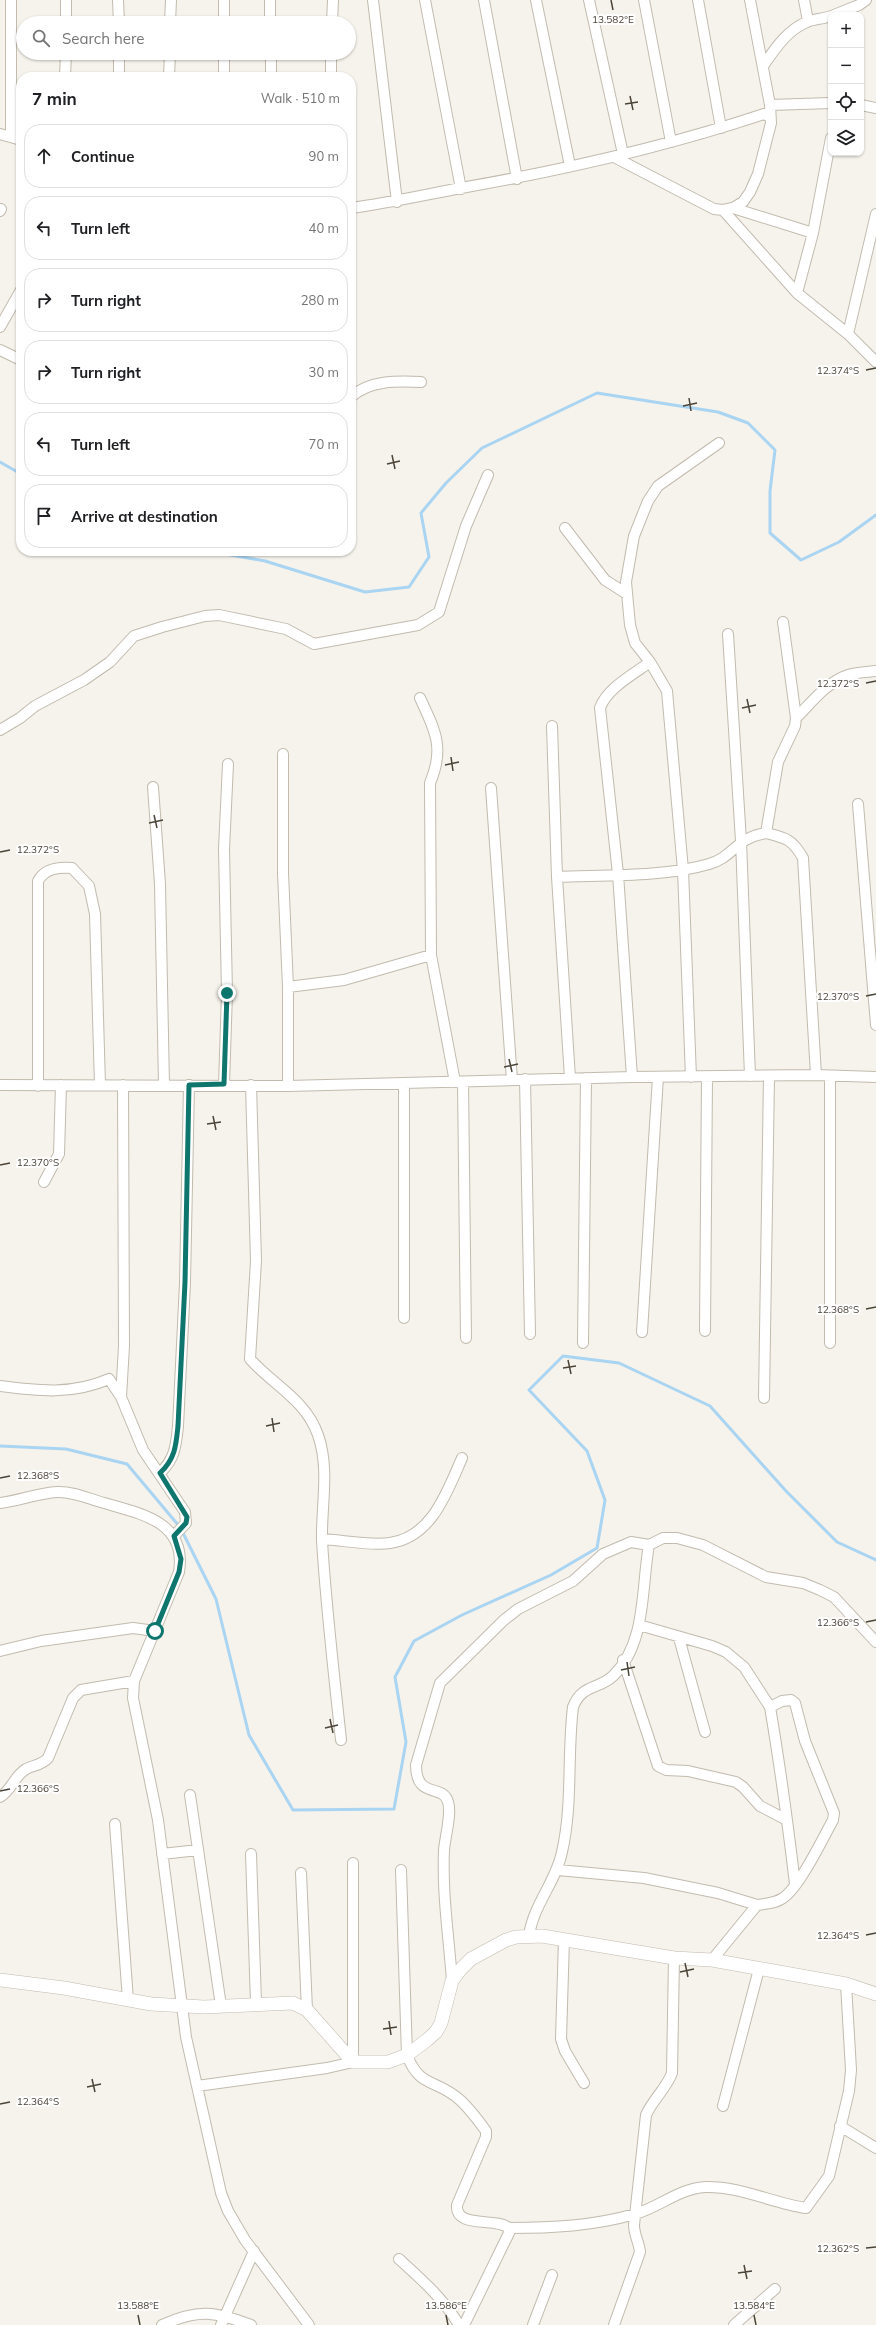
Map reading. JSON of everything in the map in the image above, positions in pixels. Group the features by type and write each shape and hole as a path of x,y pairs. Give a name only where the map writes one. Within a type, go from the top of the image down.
{"street":[{"path":"0,134 16,139 11,0"},
{"path":"66,0 66,16"},
{"path":"118,0 118,16"},
{"path":"170,16 171,0"},
{"path":"224,0 224,16"},
{"path":"270,0 270,16"},
{"path":"332,16 333,0"},
{"path":"373,0 397,202"},
{"path":"425,0 460,189"},
{"path":"484,0 517,179"},
{"path":"536,0 570,166"},
{"path":"589,0 618,155 698,202 714,209 723,210 733,208 743,202 750,192 758,174 771,123 770,105 750,0"},
{"path":"644,0 671,142"},
{"path":"698,0 721,128"},
{"path":"804,0 808,21"},
{"path":"842,12 859,5 866,0"},
{"path":"763,66 781,41 793,29 808,21 828,17"},
{"path":"65,72 66,60"},
{"path":"119,60 119,72"},
{"path":"169,72 170,60"},
{"path":"224,60 224,72"},
{"path":"270,60 271,72"},
{"path":"331,60 331,72"},
{"path":"770,105 828,103"},
{"path":"864,106 876,108"},
{"path":"356,207 397,202 517,179 671,142 764,114 770,117"},
{"path":"797,292 813,233 828,154"},
{"path":"733,208 747,214 813,233"},
{"path":"723,210 797,292 848,334 876,362"},
{"path":"848,334 876,214"},
{"path":"0,327 16,299"},
{"path":"0,350 16,358"},
{"path":"356,394 367,386 397,382 421,382"},
{"path":"692,1077 683,870 666,691 650,662 635,643 627,594 628,567 634,536 655,491 669,476 719,443"},
{"path":"0,730 20,718 35,706 110,662 134,636 205,616 219,615 286,629 314,644 418,625 439,612 466,526 488,475"},
{"path":"565,528 605,580 627,594"},
{"path":"766,833 778,762 795,726 796,718 783,622"},
{"path":"728,634 741,841 750,1076"},
{"path":"632,1077 618,874 600,708 603,699 610,692 650,662"},
{"path":"796,718 821,692 839,680 849,675 876,671"},
{"path":"420,698 434,728 438,762 430,783 431,955 459,1082 466,1338"},
{"path":"552,726 557,877 570,1078"},
{"path":"283,754 283,872 288,987 288,1086"},
{"path":"224,1084 227,993 224,849 228,764"},
{"path":"153,787 160,884 164,1084"},
{"path":"491,788 512,1080"},
{"path":"858,804 874,973 876,1025"},
{"path":"557,877 683,870 722,859 741,841 753,835 766,833 786,838 795,844 802,858 816,1075"},
{"path":"38,1086 38,881 42,875 48,871 64,868 72,868 89,886 95,914 100,1084"},
{"path":"288,987 344,980 431,955"},
{"path":"0,1085 224,1084 288,1086 632,1077 769,1077 816,1075 876,1077"},
{"path":"830,1076 830,1343"},
{"path":"642,1332 658,1077"},
{"path":"705,1331 707,1077"},
{"path":"764,1398 769,1077"},
{"path":"583,1343 586,1078"},
{"path":"525,1079 530,1334"},
{"path":"404,1084 404,1318"},
{"path":"44,1182 60,1154 61,1085"},
{"path":"121,1397 124,1346 123,1085"},
{"path":"160,1473 172,1460 177,1434 185,1282 189,1085"},
{"path":"251,1085 256,1261 250,1359 258,1368 291,1395 307,1414 318,1435 322,1453 324,1485 322,1539 328,1621 341,1740"},
{"path":"0,1386 45,1392 66,1391 82,1389 109,1379 121,1397 143,1450 160,1473 187,1517 186,1523 174,1536"},
{"path":"322,1539 388,1544 408,1538 421,1528 438,1510 462,1458"},
{"path":"0,1503 57,1492 73,1493 144,1514 158,1521 174,1536 181,1559 179,1572 134,1681 133,1698 158,1820 182,2006 197,2086 221,2192 228,2211 254,2251 309,2325"},
{"path":"197,2086 327,2068 353,2062 378,2063 407,2055 436,2032 447,2007 452,1981 444,1870 444,1850 449,1805 444,1796 420,1784 416,1776 416,1765 440,1683 504,1620 518,1609 572,1581 603,1554 631,1542 649,1545 663,1538 677,1538 704,1545 766,1577 803,1583 834,1597 876,1642"},
{"path":"529,1936 533,1915 558,1870 568,1826 573,1707 578,1696 613,1676 631,1649 639,1625 649,1545"},
{"path":"639,1625 679,1638 712,1646 734,1658 744,1667 770,1707 785,1797 785,1819 795,1884"},
{"path":"0,1651 41,1641 133,1628 155,1631"},
{"path":"679,1638 705,1732"},
{"path":"623,1660 658,1766 666,1770 688,1770 736,1782 743,1786 760,1806 785,1819"},
{"path":"0,1797 11,1787 21,1773 44,1763 48,1758 73,1698 77,1693 81,1690 134,1681"},
{"path":"558,1870 644,1878 718,1893 757,1905 775,1902 784,1898 795,1884 833,1820 834,1813 805,1741 795,1703 791,1700 782,1701 770,1707"},
{"path":"190,1795 221,2006"},
{"path":"115,1824 128,2000"},
{"path":"162,1854 198,1850"},
{"path":"251,1854 256,2003"},
{"path":"353,1863 353,2062"},
{"path":"401,1870 407,2055 417,2075 447,2090 460,2100 486,2131 486,2137 457,2205 456,2212 460,2217 467,2220 503,2223 509,2228 551,2228 593,2224 637,2213 686,2190 705,2187 726,2188 806,2208 829,2176 849,2091 852,2070 846,1984"},
{"path":"301,1873 307,2010"},
{"path":"712,1960 757,1905"},
{"path":"452,1981 470,1959 506,1940 529,1936 564,1939 674,1958 712,1960 846,1984 876,1994"},
{"path":"564,1939 561,2039 584,2083"},
{"path":"614,2325 640,2252 640,2243 634,2233 646,2115 651,2104 668,2085 672,2073 674,1958"},
{"path":"723,2106 759,1969"},
{"path":"0,1980 42,1985 128,2000 182,2006 221,2006 286,2002 300,2005 307,2010 353,2062"},
{"path":"840,2126 876,2148"},
{"path":"464,2325 509,2234 509,2228"},
{"path":"221,2325 224,2315 254,2251"},
{"path":"400,2259 437,2294 451,2311 459,2325"},
{"path":"533,2325 552,2275"},
{"path":"734,2325 746,2312 775,2289"},
{"path":"162,2325 177,2319 206,2313 224,2315 251,2325"}],"waterway":[{"path":"237,556 265,561 365,592 409,587 429,557 421,513 446,483 482,448 597,393 718,412 748,423 775,450 770,491 770,533 801,560 839,542 876,515"},
{"path":"0,462 16,471"},
{"path":"182,1531 216,1599 249,1735 293,1810 394,1809 406,1742 395,1677 414,1641 462,1615 551,1575 597,1548 605,1500 587,1451 529,1390 563,1356 619,1363 710,1406 786,1491 837,1542 876,1560"},
{"path":"0,1446 66,1449 127,1464 179,1526"}],"route":[{"path":"155,1631 179,1572 181,1559 174,1536 186,1523 187,1517 160,1473 172,1460 176,1448 178,1426 185,1282 189,1085 224,1084 227,993"}]}
